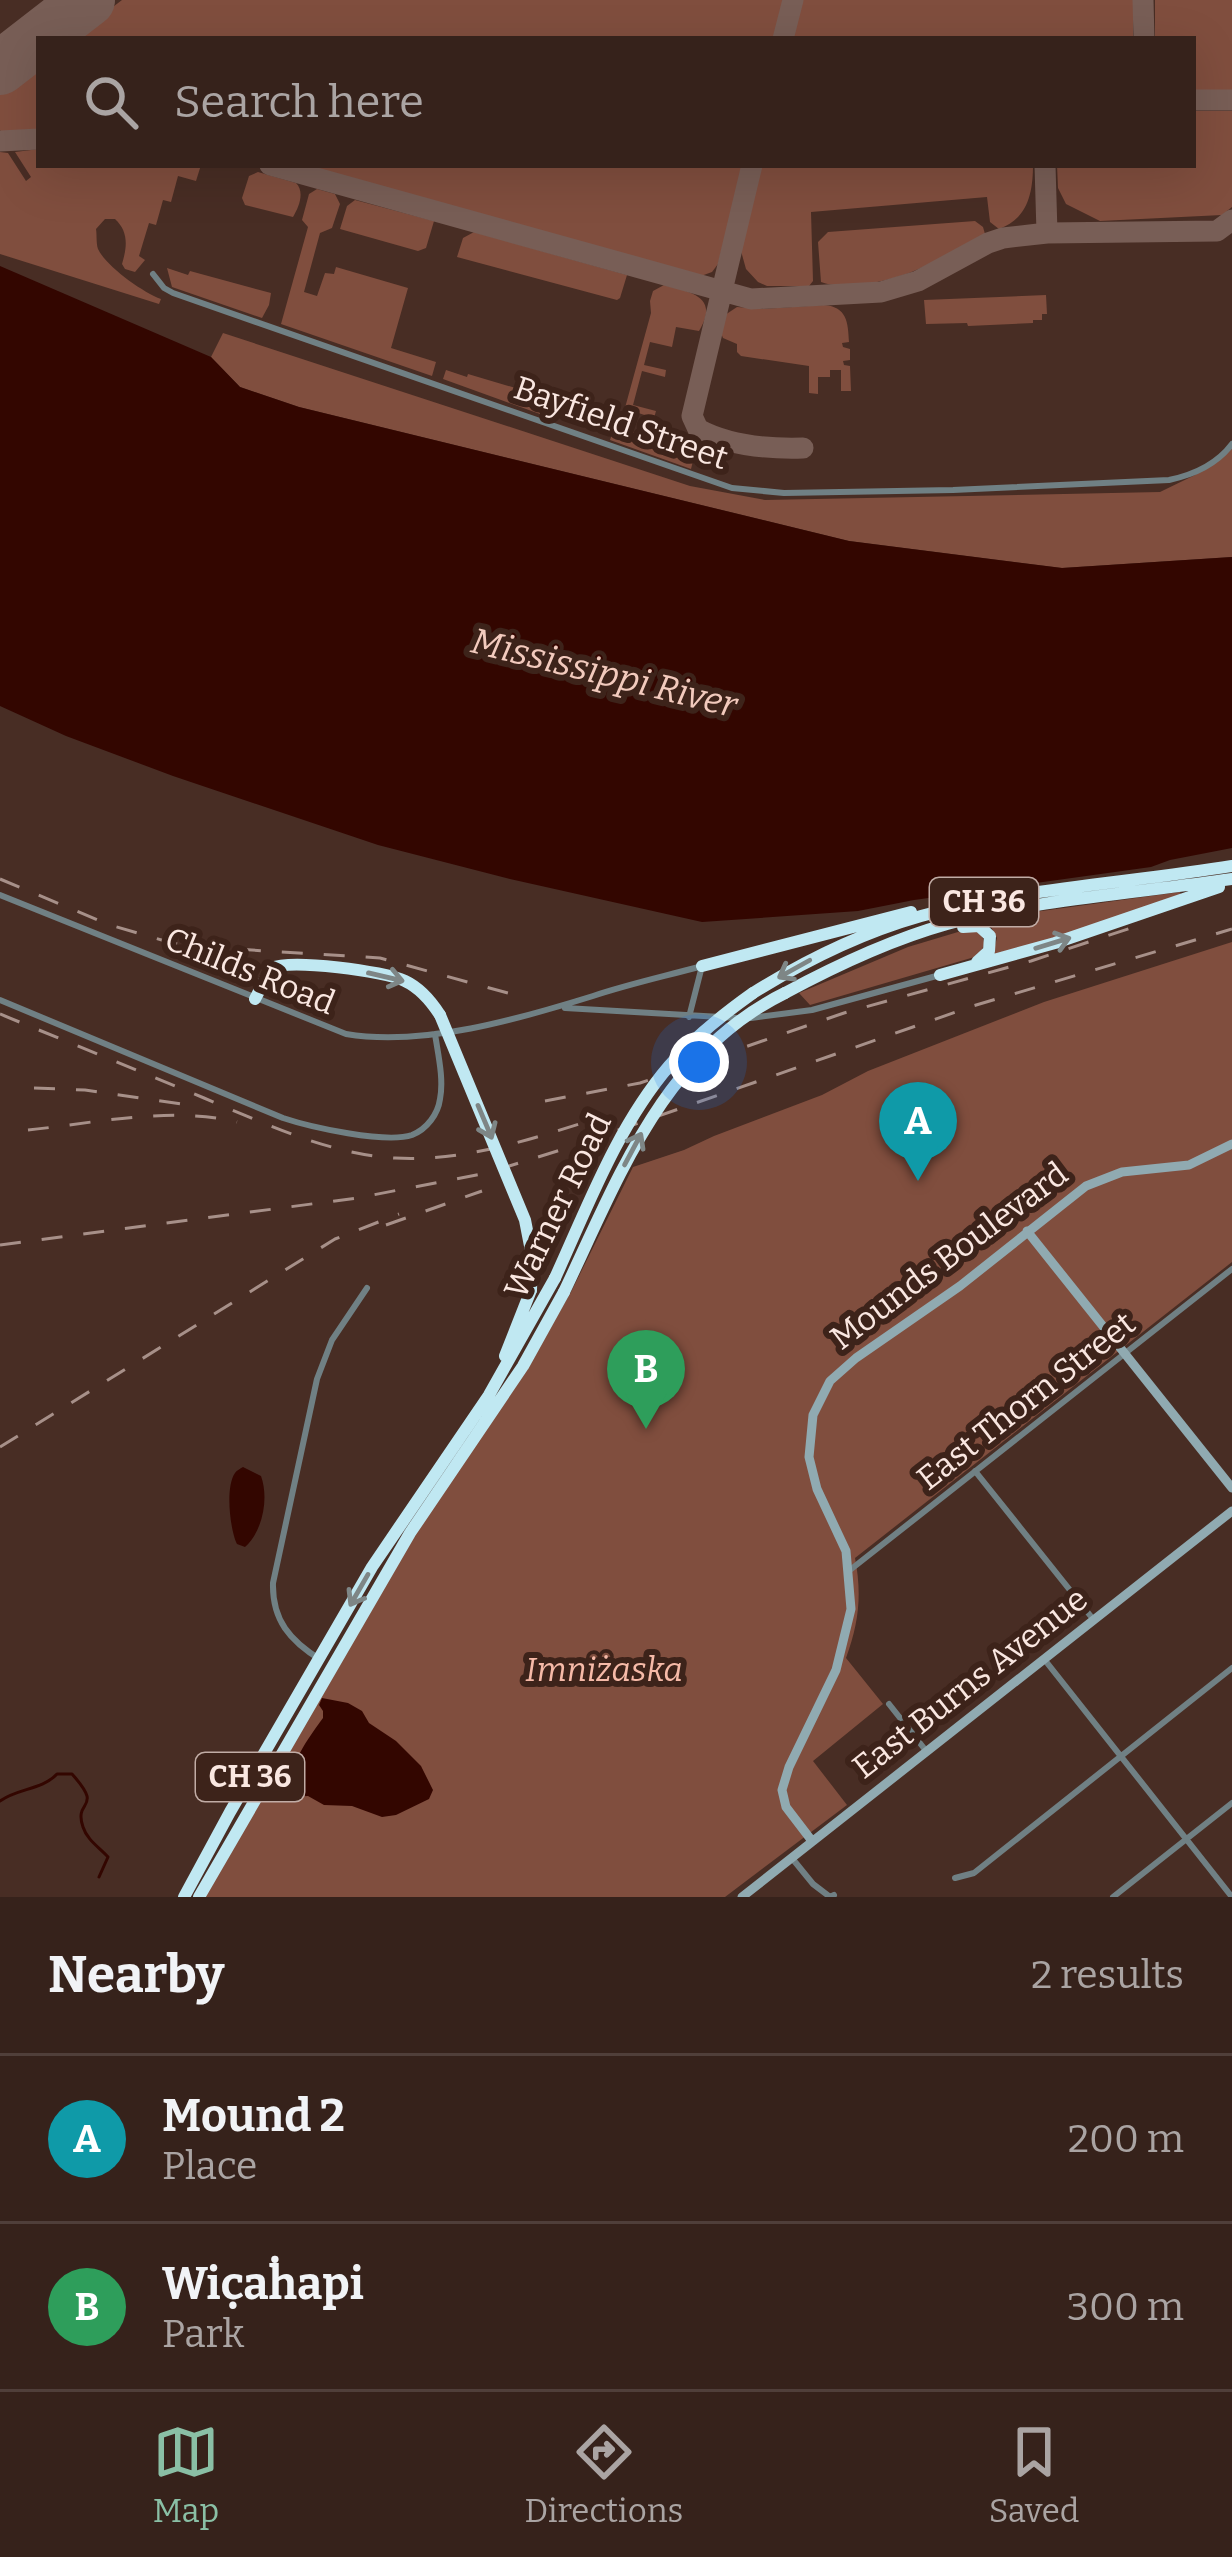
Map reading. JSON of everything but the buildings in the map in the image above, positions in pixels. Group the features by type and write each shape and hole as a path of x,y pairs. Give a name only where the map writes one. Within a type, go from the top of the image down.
{"highway":[{"name":"Warner Road","path":"184,1897 390,1538 489,1395 644,1099 696,1037 798,966 867,934 922,916 995,900 1232,866"},
{"name":"Warner Road","path":"199,1897 410,1533 523,1366 657,1106 718,1038 756,1010 830,969 950,923 1004,911 1232,881"},
{"path":"940,974 1054,943 1232,881"},
{"path":"702,966 872,921 995,900"},
{"path":"897,940 966,926 987,931 991,943 983,958 940,974"},
{"path":"255,999 271,968 292,963 404,980 425,995 440,1015 525,1220 532,1256 531,1290 489,1395"}],"street":[{"name":"Bayfield Street","path":"153,274 173,292 690,475 755,491 953,490 1169,480 1210,464 1232,444"},
{"name":"Childs Road","path":"0,896 346,1034 380,1038 436,1034 562,1008 702,966"},
{"path":"689,1017 702,966"},
{"name":"Childs Road","path":"562,1008 747,1018 802,1012 940,974"},
{"path":"0,1000 283,1118 321,1129 377,1136 409,1136 435,1114 441,1093 436,1034"},
{"name":"Mounds Boulevard","path":"812,1841 791,1817 782,1790 843,1648 851,1609 850,1570 842,1540 811,1472 810,1432 830,1381 960,1286 1070,1196 1101,1178 1184,1166 1232,1144"},
{"path":"1027,1231 1232,1488"},
{"name":"East Thorn Street","path":"850,1570 1232,1269"},
{"path":"333,1666 294,1641 278,1621 273,1583 317,1379 332,1340 367,1288"},
{"path":"975,1472 1094,1620"},
{"name":"East Burns Avenue","path":"742,1897 1232,1511"},
{"path":"1044,1659 1232,1897"},
{"path":"955,1878 974,1873 1232,1668"},
{"path":"889,1703 927,1752"},
{"path":"1113,1897 1232,1803"},
{"path":"791,1857 816,1887 827,1896 834,1895"}],"green space":[{"path":"122,0 783,0 774,36 75,36"},
{"path":"802,0 1133,0 1133,36 794,36"},
{"path":"1155,0 1232,0 1232,91 1196,91 1196,36 1155,36"},
{"path":"36,65 36,130 3,134 0,93"},
{"path":"1196,111 1232,111 1232,207 1222,215 1100,221 1066,204 1058,188 1057,168 1196,168"},
{"path":"36,149 36,168 200,168 196,181 178,176 171,202 163,200 156,225 149,223 139,256 145,260 135,272 122,264 126,240 120,224 105,219 96,229 102,256 125,278 161,299 159,304 0,254 0,152 8,153 26,181 31,177 15,152"},
{"path":"313,168 742,168 718,264 701,276"},
{"path":"761,168 1033,168 1023,211 999,229 990,222 987,197 811,212 813,281 809,286 758,282 746,269 741,251"},
{"path":"258,172 296,183 301,195 293,217 245,205 242,198 249,176"},
{"path":"317,189 335,194 340,204 332,228 320,233 304,292 317,296 325,273 334,274 336,267 408,288 391,348 436,362 432,376 281,324 308,227 302,220 309,194"},
{"path":"355,200 434,221 426,248 418,251 340,229 347,206"},
{"path":"975,221 985,234 920,268 869,283 821,282 818,242 828,232"},
{"path":"474,232 627,275 620,298 457,257 463,238"},
{"path":"167,268 271,293 269,305 262,318 172,287"},
{"path":"664,285 700,298 705,320 699,331 676,327 672,347 650,342 644,365 666,370 665,377 642,371 633,405 656,411 654,418 632,411 626,432 695,453 691,469 610,440 614,428 620,426 653,291"},
{"path":"1046,295 1047,314 1033,323 926,324 924,300"},
{"path":"824,305 842,312 847,322 849,342 842,343 850,349 850,360 843,361 850,366 851,391 841,391 841,370 830,370 830,377 818,377 818,394 809,393 809,366 741,356 737,344 721,333 725,315 737,307"},
{"path":"223,333 690,486 765,500 1160,492 1195,475 1232,448 1232,557 1062,568 849,541 299,407 240,387 211,357"},
{"path":"446,370 546,397 540,414 443,379"},
{"path":"1180,892 1064,936 992,956 997,938 989,923 1027,913"},
{"path":"968,929 983,938 978,956 810,1005 799,993 908,947"},
{"name":"Imniżaska","path":"1232,942 1232,1262 855,1558 858,1608 846,1658 883,1704 813,1761 847,1805 725,1897 203,1897 413,1535 516,1386 571,1292 633,1167 1044,1002"}],"water":[{"name":"Mississippi River","path":"0,266 211,357 240,387 299,407 849,541 1062,568 1232,557 1232,848 1151,867 858,911 702,922 378,845 173,776 0,706"},
{"path":"243,1467 261,1476 264,1494 260,1523 245,1547 237,1544 230,1508 232,1479"},
{"path":"322,1698 362,1711 369,1723 396,1741 421,1766 433,1790 429,1799 382,1817 352,1806 324,1805 308,1796 291,1797 294,1766 323,1718"}],"waterway":[{"path":"0,1801 57,1774 72,1774 86,1794 81,1818 85,1832 108,1857 99,1877"}],"taxiway":[{"path":"784,36 793,0"},
{"path":"1143,0 1144,36"},
{"path":"1196,100 1232,100"},
{"path":"0,141 36,139"},
{"path":"281,168 751,299 881,292 918,281 1003,238 1217,231 1232,220"},
{"path":"751,168 692,416 698,429 736,443 803,448"},
{"path":"1045,168 1047,233"}],"runway":[{"path":"41,36 88,0"},
{"path":"0,68 36,40"}],"railway":[{"path":"0,879 110,925 172,943 380,958 515,995"},
{"path":"545,1101 640,1083 844,1013 1134,927"},
{"path":"0,1245 357,1198 487,1173 973,1006 1232,929"},
{"path":"0,1014 274,1127 370,1155 422,1158 474,1152 601,1117"},
{"path":"34,1088 182,1104"},
{"path":"28,1130 159,1116 237,1122"},
{"path":"386,1225 482,1191"},
{"path":"0,1447 335,1239 399,1214"}],"place":[{"name":"Mound 2","path":"918,1181"},
{"name":"Wic̣aḣapi","path":"646,1429"}]}
